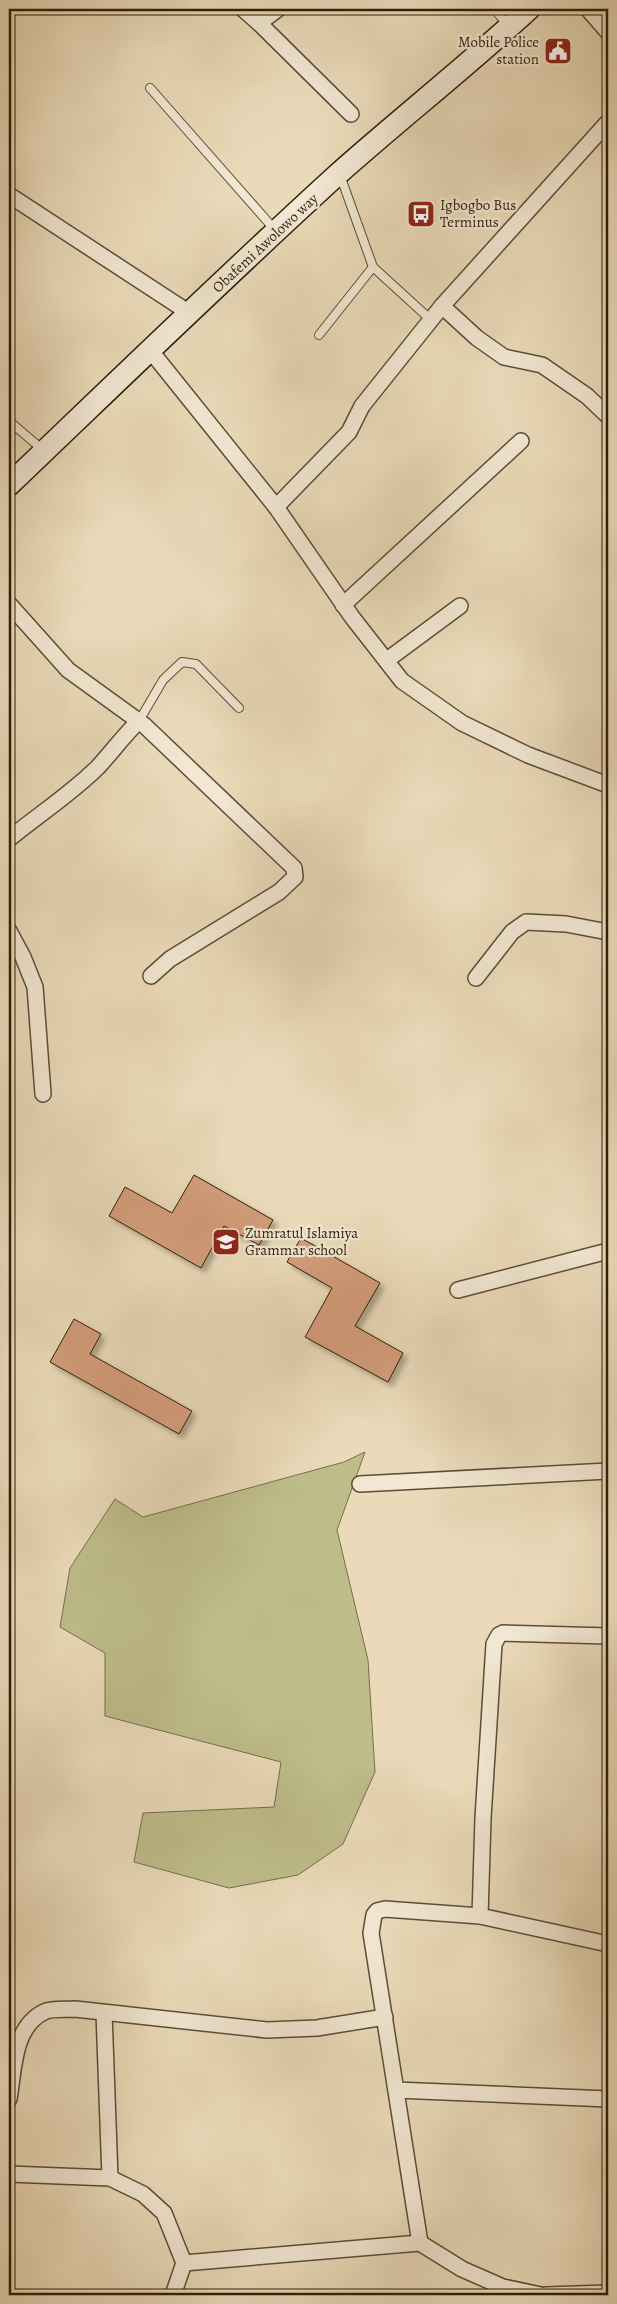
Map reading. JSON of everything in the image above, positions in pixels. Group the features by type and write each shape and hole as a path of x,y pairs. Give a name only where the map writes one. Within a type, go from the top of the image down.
{"main road":[{"name":"Obafemi Awolowo way","path":"9,485 150,350 191,314 340,173 529,9"}],"street":[{"path":"243,9 351,114"},
{"path":"259,23 278,9"},
{"path":"588,9 608,32"},
{"path":"276,507 349,432 362,406 442,306 608,122"},
{"path":"9,195 191,314"},
{"path":"442,306 477,338 504,358 542,365 587,396 608,416"},
{"path":"150,350 276,507 343,605 402,681 462,723 528,755 608,785"},
{"path":"343,605 521,441"},
{"path":"9,604 68,670 139,721 294,868 296,873 295,878 279,892 170,959 151,976"},
{"path":"387,660 460,606"},
{"path":"9,839 70,792 98,766 122,737 139,721"},
{"path":"476,978 512,932 526,922 566,924 608,932"},
{"path":"9,931 23,957 35,987 43,1094"},
{"path":"458,1290 608,1251"},
{"path":"360,1484 608,1471"},
{"path":"480,1916 483,1818 494,1644 499,1635 503,1633 608,1636"},
{"path":"420,2243 371,1933 374,1915 378,1911 385,1909 480,1916 608,1944"},
{"path":"9,2099 20,2036 34,2019 45,2011 75,2010 104,2012 267,2030 317,2028 385,2017"},
{"path":"104,2012 110,2178"},
{"path":"396,2090 608,2099"},
{"path":"9,2174 110,2178 143,2194 164,2213 184,2264 173,2295"},
{"path":"184,2264 420,2243 462,2269 503,2288 541,2295"},
{"path":"546,2295 608,2293"}],"lane":[{"path":"494,9 510,27"},
{"path":"150,88 277,231"},
{"path":"340,173 373,267 431,320"},
{"path":"319,335 373,267"},
{"path":"9,421 44,451"},
{"path":"139,721 163,680 182,662 196,664 239,708"}],"shaded area":[{"path":"365,1452 337,1530 368,1660 375,1772 343,1844 298,1875 229,1888 134,1862 143,1813 274,1807 281,1762 105,1716 105,1653 60,1627 70,1568 115,1499 143,1517 344,1462"}],"building":[{"path":"194,1175 273,1220 259,1245 224,1226 201,1268 109,1216 125,1187 172,1213"},
{"path":"301,1238 380,1283 355,1326 403,1353 388,1382 305,1337 332,1288 287,1262"},
{"path":"74,1319 101,1334 90,1354 192,1411 179,1434 50,1362"}],"place":[{"name":"Mobile Police station","path":"558,51"},
{"name":"Igbogbo Bus Terminus","path":"421,214"},
{"name":"Zumratul Islamiya Grammar school","path":"226,1242"}]}
